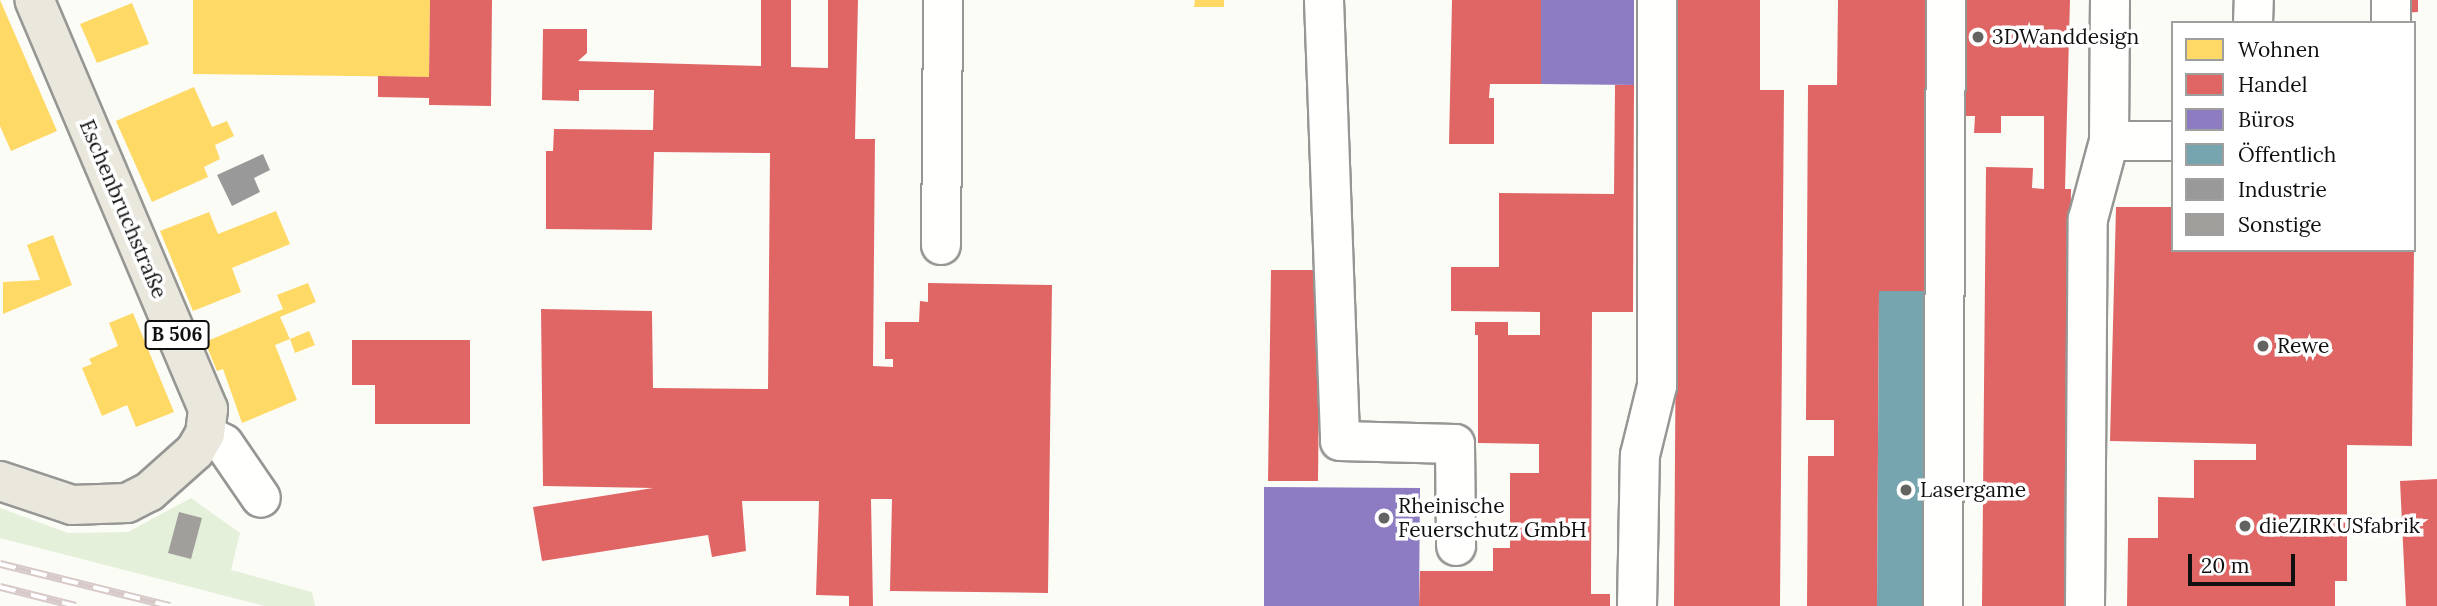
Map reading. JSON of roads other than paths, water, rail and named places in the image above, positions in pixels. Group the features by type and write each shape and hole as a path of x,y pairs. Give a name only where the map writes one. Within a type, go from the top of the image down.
{"main road":[{"name":"Eschenbruchstraße","path":"34,0 208,409 205,434"},
{"path":"0,481 72,505 127,503 167,476 195,451 205,434"}],"lane":[{"path":"941,245 943,0"},
{"path":"1324,0 1340,441 1455,444 1456,546"},
{"path":"1637,606 1640,456 1657,386 1657,0"},
{"path":"1943,606 1947,0"},
{"path":"2085,606 2088,219 2109,141 2110,0"},
{"path":"2236,0 2236,21"},
{"path":"2253,21 2254,0"},
{"path":"2391,0 2391,21"},
{"path":"2109,141 2171,141"},
{"path":"205,434 224,444 261,498"}],"railway":[{"path":"0,564 170,606"},
{"path":"0,587 76,606"}],"place":[{"name":"3DWanddesign","path":"1978,37"},
{"name":"Rewe","path":"2263,346"},
{"name":"Lasergame","path":"1906,490"},
{"name":"Rheinische Feuerschutz GmbH","path":"1384,518"},
{"name":"dieZIRKUSfabrik","path":"2245,526"}]}
